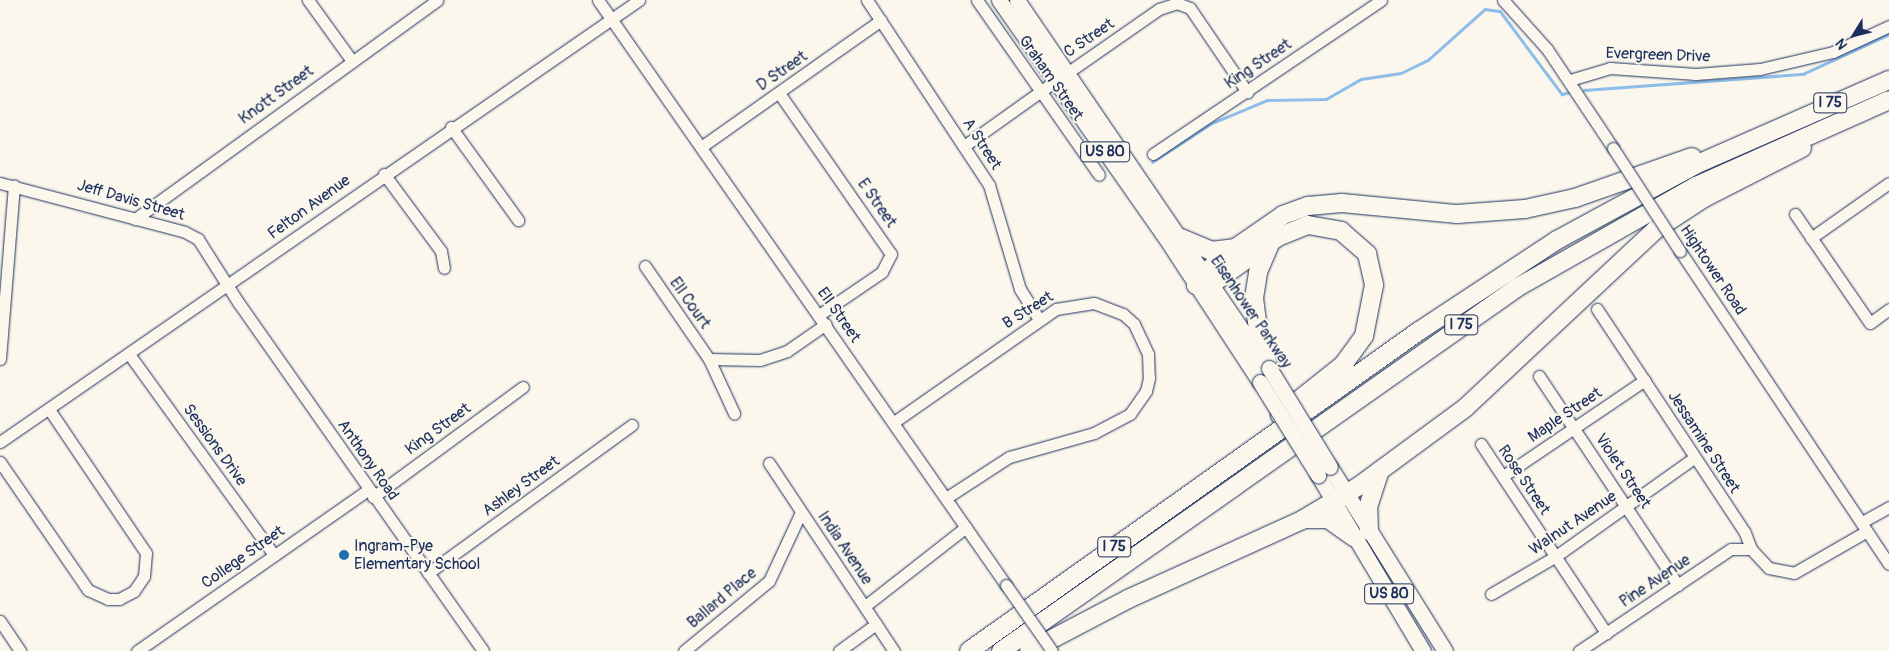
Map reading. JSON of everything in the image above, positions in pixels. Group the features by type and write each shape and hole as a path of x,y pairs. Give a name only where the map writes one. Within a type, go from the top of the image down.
{"highway":[{"name":"I 75","path":"969,651 1435,320 1557,240 1695,165 1772,128 1889,80"},
{"path":"1029,651 1128,599 1302,520 1340,497 1381,470 1465,408 1655,230 1704,198 1889,101"},
{"name":"I 75","path":"1001,651 1518,287 1696,186 1889,101"},
{"path":"1204,281 1237,247 1283,215 1319,204 1472,214 1555,204 1772,128"},
{"path":"1173,506 1236,450 1344,364 1367,326 1374,275 1367,254 1350,236 1330,227 1308,225 1288,231 1204,281"},
{"path":"1181,238 1211,251 1237,247"},
{"path":"1264,375 1254,298 1258,272 1270,243"},
{"path":"1302,520 1328,519 1362,534 1368,507 1381,470"}],"main road":[{"name":"Eisenhower Parkway","path":"999,0 1046,67 1077,87 1181,238 1204,281"},
{"name":"Eisenhower Parkway","path":"1017,0 1061,77 1204,281 1324,471 1362,534 1423,651"},
{"name":"Eisenhower Parkway","path":"1362,534 1445,651"}],"street":[{"path":"308,0 352,61"},
{"name":"Knott Street","path":"135,218 437,0"},
{"name":"Ell Street","path":"598,0 1052,651"},
{"name":"Felton Avenue","path":"0,442 228,286 384,174 639,0"},
{"name":"A Street","path":"867,0 989,185 1014,270 1039,319"},
{"name":"Graham Street","path":"977,0 1099,175"},
{"name":"King Street","path":"1154,154 1381,0"},
{"name":"Hightower Road","path":"1503,0 1570,80 1680,251 1889,564"},
{"name":"C Street","path":"964,146 1159,10 1177,2 1190,8 1246,92"},
{"name":"D Street","path":"701,147 881,20"},
{"name":"Evergreen Drive","path":"1570,80 1610,68 1696,74 1760,69 1833,52 1889,26"},
{"name":"E Street","path":"779,93 891,254 882,272 822,320"},
{"path":"451,128 518,220"},
{"path":"384,174 441,251 444,268"},
{"name":"Jeff Davis Street","path":"0,183 135,218 198,239 228,286"},
{"path":"1811,238 1889,183"},
{"path":"0,359 14,186"},
{"path":"1795,214 1870,323 1889,310"},
{"name":"Ell Court","path":"645,266 709,359 734,413"},
{"name":"Anthony Road","path":"228,286 370,493 484,651"},
{"name":"B Street","path":"894,422 1039,319 1068,304 1094,303 1123,314 1145,342 1150,368 1146,391 1124,419 1094,433 1009,457 946,498"},
{"name":"Jessamine Street","path":"1597,309 1745,533 1750,549 1774,571 1796,572 1865,527"},
{"path":"709,359 760,360 787,351 822,320"},
{"name":"Sessions Drive","path":"129,354 274,555"},
{"name":"Violet Street","path":"1539,376 1628,506 1678,585"},
{"name":"Maple Street","path":"1503,476 1644,380"},
{"name":"King Street","path":"370,493 523,387"},
{"path":"0,462 88,590 108,599 119,599 134,591 144,576 146,552 49,409"},
{"name":"Ashley Street","path":"428,572 632,425"},
{"name":"Rose Street","path":"1481,444 1606,633"},
{"name":"Walnut Avenue","path":"1491,594 1556,556 1694,458"},
{"name":"India Avenue","path":"769,463 894,651"},
{"name":"College Street","path":"138,651 274,555 370,493"},
{"path":"1865,527 1889,507"},
{"name":"Ballard Place","path":"684,651 769,581 801,512"},
{"path":"865,606 966,527"},
{"name":"Pine Avenue","path":"1579,651 1731,550 1750,549"},
{"path":"0,621 20,651"},
{"path":"839,651 876,624"}],"waterway":[{"path":"1152,162 1210,124 1267,100 1326,99 1361,79 1401,73 1428,60 1485,9 1500,11 1562,94 1570,92"},
{"path":"1584,90 1803,74 1889,34"}],"place":[{"name":"Ingram-Pye Elementary School","path":"344,555"}]}
